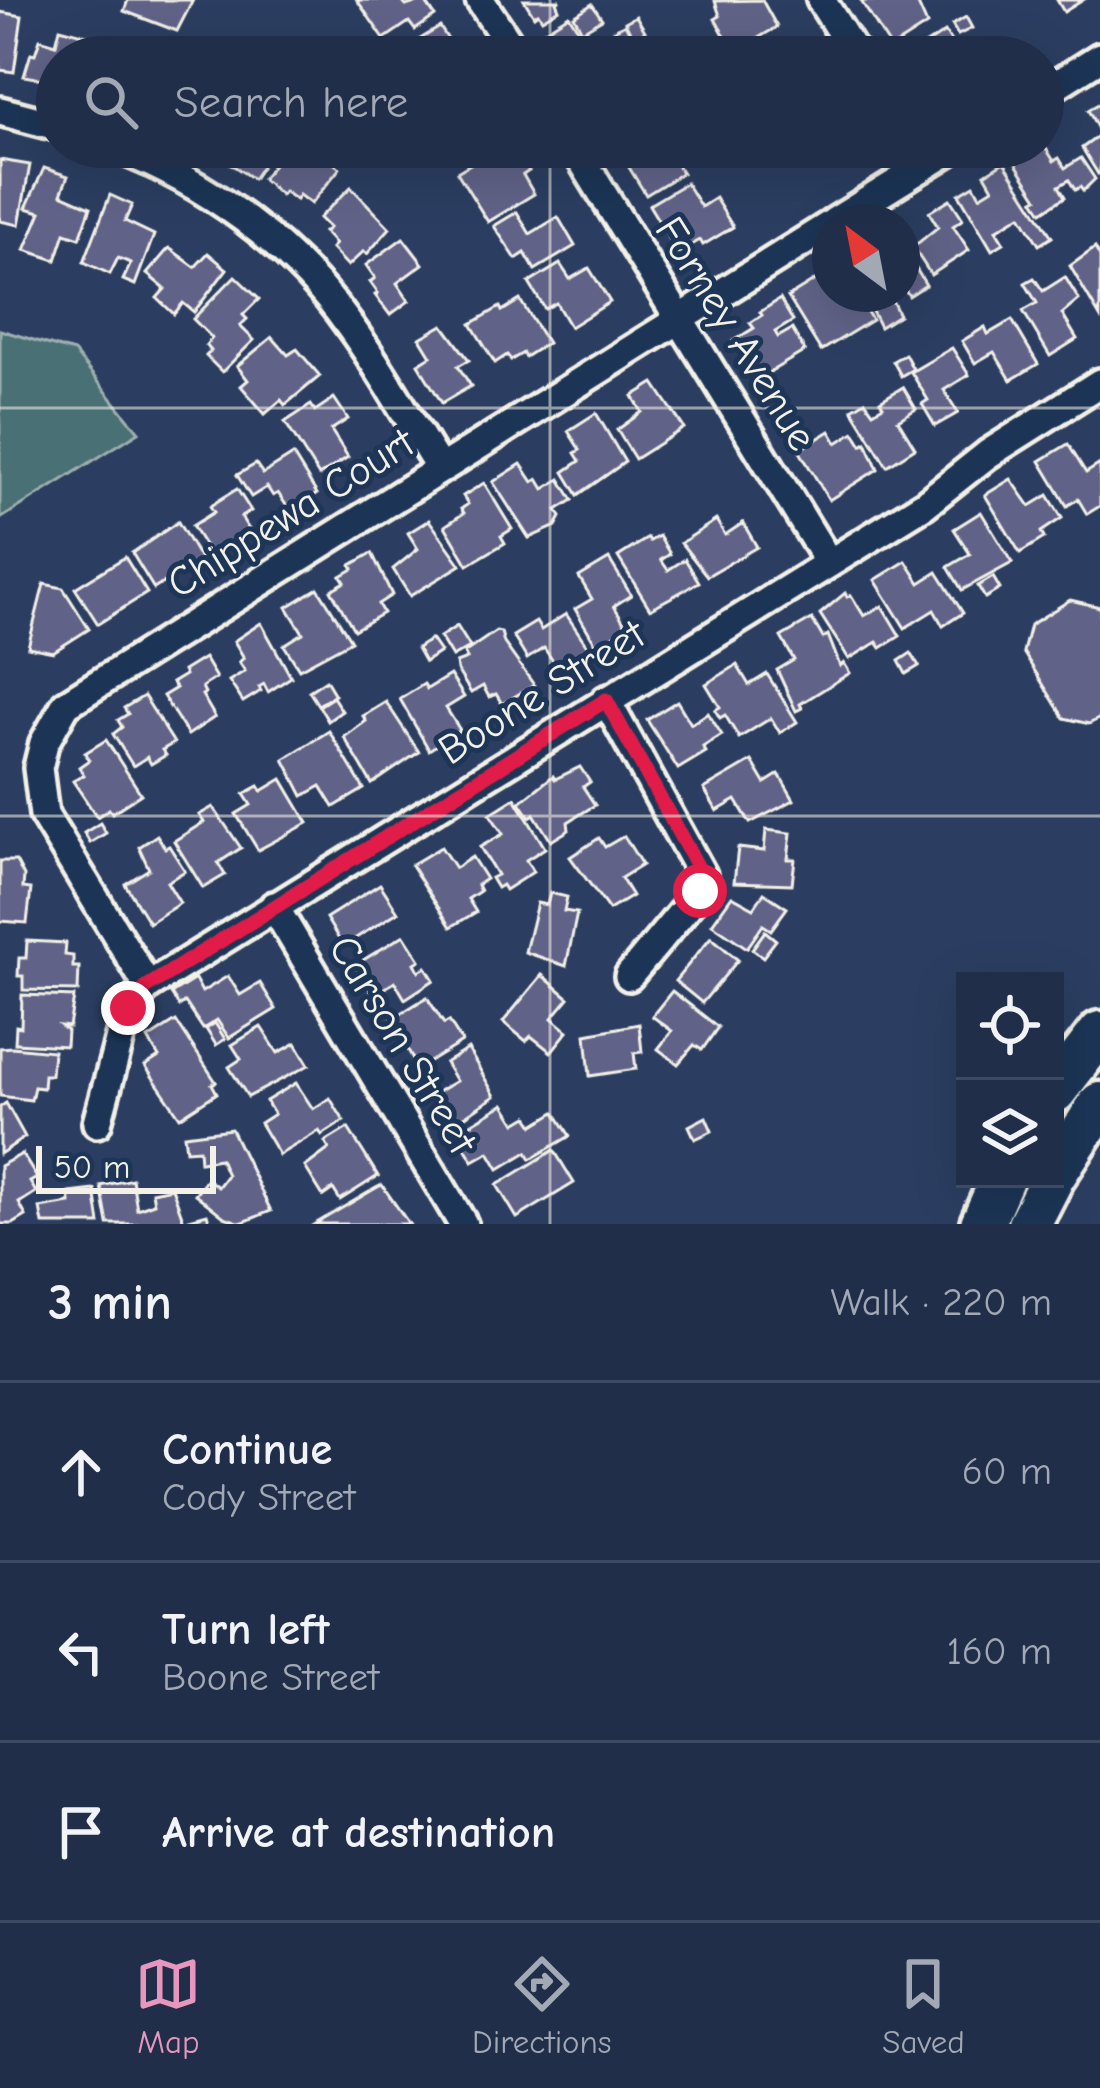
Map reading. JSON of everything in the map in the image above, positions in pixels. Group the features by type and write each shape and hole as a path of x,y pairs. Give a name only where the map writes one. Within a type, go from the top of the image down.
{"main road":[{"path":"1064,1080 1100,1033"},
{"path":"1064,1159 1100,1104"},
{"path":"982,1224 998,1188"},
{"path":"1029,1224 1047,1188"}],"street":[{"path":"480,0 504,36"},
{"path":"821,0 844,36"},
{"path":"1064,79 1100,57"},
{"path":"0,111 36,120"},
{"path":"160,168 242,215 311,278 349,324 439,467"},
{"name":"Forney Avenue","path":"587,168 829,563"},
{"name":"Chippewa Court","path":"857,204 904,168"},
{"name":"Chippewa Court","path":"148,986 44,815 38,768 44,742 65,704 812,236"},
{"name":"Boone Street","path":"97,1123 128,1008 148,986 926,504 988,454 1100,383"},
{"path":"606,700 702,875 700,891 629,976"},
{"name":"Carson Street","path":"274,906 463,1224"}],"green space":[{"path":"0,330 74,352 139,432 0,519"}],"building":[{"path":"128,0 193,0 177,31 124,11"},
{"path":"357,0 401,0 406,6 424,0 435,16 415,30 409,22 382,36"},
{"path":"524,0 560,0 556,2 559,9 542,19 538,13 534,16"},
{"path":"762,0 777,27 762,36 725,36 715,19 720,16 715,1"},
{"path":"916,0 927,25 910,36 883,36 861,1"},
{"path":"1057,0 1083,0 1064,12"},
{"path":"592,4 602,19 582,31 574,16"},
{"path":"0,12 22,16 14,72 0,70"},
{"path":"569,15 582,36 549,36 545,30"},
{"path":"636,16 645,31 632,36 625,22"},
{"path":"966,17 972,28 958,35 952,25"},
{"path":"625,24 631,36 618,36 614,30"},
{"path":"440,27 446,36 425,36"},
{"path":"60,28 91,36 58,36"},
{"path":"31,53 35,54 36,78 24,76"},
{"path":"1100,103 1100,133 1088,110"},
{"path":"1100,135 1100,173 1098,174 1082,148"},
{"path":"1081,158 1095,179 1083,191 1075,190 1069,180 1059,186 1065,197 1042,212 1034,200 1038,198 1019,168 1065,168"},
{"path":"0,160 30,165 19,225 0,221"},
{"path":"44,168 68,176 61,194 91,207 80,238 65,233 56,260 25,250 41,212 26,208"},
{"path":"237,168 261,168 253,179"},
{"path":"271,168 340,168 311,204 299,195 296,200 284,191 281,195 262,179"},
{"path":"464,168 527,168 523,175 534,194 488,222 457,172"},
{"path":"629,168 679,168 682,173 646,195"},
{"path":"1008,168 1052,237 1039,245 1021,215 996,230 1004,243 992,250 959,194 974,185 980,196 993,188 985,174"},
{"path":"686,183 701,207 715,198 733,227 678,253 649,205"},
{"path":"351,187 390,228 367,254 364,251 348,266 331,248 335,244 324,232 329,228 319,218"},
{"path":"110,195 132,205 125,221 154,235 135,285 123,280 131,263 118,258 110,274 84,262"},
{"path":"950,199 963,219 953,226 969,250 931,275 920,258 920,241 938,227 929,212"},
{"path":"517,212 530,234 558,217 575,246 535,270 525,253 516,259 494,226"},
{"path":"403,238 423,264 397,283 409,301 390,315 375,295 370,282 375,278 366,265"},
{"path":"169,248 195,267 208,253 227,269 194,312 183,303 174,314 157,298 165,289 147,274"},
{"path":"1095,248 1100,257 1100,317 1070,266"},
{"path":"560,264 570,279 589,268 610,302 570,327 556,303 545,309 529,283"},
{"path":"235,276 259,299 243,315 247,319 240,326 254,340 222,372 206,356 212,338 193,319"},
{"path":"1065,277 1079,300 1062,314 1077,339 1050,356 1023,311 1037,303 1025,283 1034,278 1043,291"},
{"path":"812,282 812,312 867,312 872,320 821,351 788,297"},
{"path":"780,299 793,321 775,332 778,337 792,329 805,351 763,376 749,353 743,357 733,341 754,328 750,323"},
{"path":"520,300 547,343 525,357 523,353 511,360 507,355 495,363 471,324"},
{"path":"872,312 898,312 899,315 880,327"},
{"path":"1012,320 1038,364 1011,380 994,352 975,363 962,341 985,327 988,334"},
{"path":"443,325 469,360 458,366 471,386 442,403 418,364 431,356 420,338"},
{"path":"272,337 288,355 297,349 320,376 285,405 281,400 265,414 241,386 248,380 237,366"},
{"path":"952,348 969,375 944,390 958,413 935,426 922,404 928,400 911,372"},
{"path":"905,354 913,369 901,376 893,361"},
{"path":"654,383 684,428 635,459 617,430 642,412 633,396"},
{"path":"903,387 916,409 898,420 915,448 887,466 852,409 865,401 873,412 883,406 880,401"},
{"path":"334,398 348,419 331,430 348,457 319,476 285,422 311,405 315,411"},
{"path":"596,413 625,462 578,495 564,472 580,461 575,453 580,450 568,431"},
{"path":"830,431 837,443 854,432 862,445 866,442 878,469 829,500 799,450"},
{"path":"1068,444 1086,473 1100,464 1100,506 1087,514 1078,499 1067,506 1040,461"},
{"path":"293,455 317,494 290,511 278,493 273,496 267,487 251,497 237,475 256,464 263,474"},
{"path":"521,464 544,489 560,479 573,500 557,510 561,517 556,526 529,538 493,482"},
{"path":"1011,479 1030,506 1048,495 1062,518 1041,532 1044,538 1020,553 985,495"},
{"path":"484,483 512,529 501,536 505,543 468,565 445,526 464,513 461,509 468,504 463,496"},
{"path":"237,489 251,511 241,517 250,531 209,553 192,526 214,512 210,506"},
{"path":"981,512 1012,563 962,590 948,567 970,554 954,529"},
{"path":"429,520 461,565 410,596 393,569 418,549 408,533"},
{"path":"716,520 725,535 743,523 757,547 707,576 681,543"},
{"path":"178,522 200,559 154,589 132,553"},
{"path":"659,536 670,554 661,560 668,570 685,559 699,582 650,609 618,557"},
{"path":"372,553 392,595 378,604 383,613 354,630 331,590 345,582 341,576 353,569 351,565"},
{"path":"125,557 147,593 98,624 75,588"},
{"path":"609,559 631,595 614,606 627,627 597,646 575,609 592,599 579,577"},
{"path":"906,561 920,583 937,572 963,613 943,626 934,610 905,628 875,580"},
{"path":"993,577 1000,589 985,598 978,586"},
{"path":"44,584 63,588 89,629 53,652 28,647"},
{"path":"318,588 351,641 299,669 284,645 303,633 287,607"},
{"path":"845,593 864,616 882,606 900,636 881,648 877,642 849,659 820,614"},
{"path":"1070,600 1100,607 1100,718 1089,724 1064,718 1023,652 1030,625"},
{"path":"566,614 590,650 559,670 544,648 527,659 513,636 536,622 541,630"},
{"path":"812,619 823,638 828,635 840,666 844,663 850,673 796,711 777,670 794,660 781,637"},
{"path":"261,623 291,677 268,692 264,684 243,702 229,681 245,671 234,641"},
{"path":"457,626 470,647 452,657 440,637"},
{"path":"496,631 534,685 502,704 496,694 489,697 483,686 471,693 456,663 467,659 464,653"},
{"path":"431,639 440,652 425,662 417,648"},
{"path":"911,653 919,666 906,674 899,661"},
{"path":"204,658 216,678 202,687 202,695 215,717 188,735 163,696 176,688 172,683 185,675 183,671"},
{"path":"737,665 749,685 767,674 797,722 780,733 771,718 739,738 725,715 720,718 715,710 720,707 706,684"},
{"path":"450,675 464,697 446,708 460,730 429,750 400,699"},
{"path":"326,680 335,695 318,705 309,691"},
{"path":"144,696 174,743 151,764 147,757 133,766 113,734 122,727 118,720 128,714 124,708"},
{"path":"333,697 342,711 328,721 319,706"},
{"path":"677,701 691,724 708,713 722,735 703,747 706,752 678,769 647,720"},
{"path":"386,702 419,752 372,784 344,737 366,721 363,716"},
{"path":"329,731 364,789 334,807 321,786 303,796 284,759"},
{"path":"106,740 141,794 97,817 73,781 84,775 79,767 89,760 85,753"},
{"path":"752,761 765,783 779,774 794,800 750,823 736,800 717,811 704,789"},
{"path":"580,767 590,782 583,787 595,805 568,822 569,830 551,841 520,802 553,776"},
{"path":"282,779 308,823 258,850 236,814 251,805 244,794 259,786 262,791"},
{"path":"515,798 545,848 526,860 533,872 505,890 502,885 497,888 491,878 497,875 480,847 503,834 490,814"},
{"path":"213,807 241,848 218,863 225,875 203,888 174,841 204,822 199,815"},
{"path":"100,823 106,833 90,843 84,833"},
{"path":"766,830 791,833 792,884 734,882 738,848 764,851"},
{"path":"157,835 185,871 167,882 180,903 149,923 125,884 149,869 139,847"},
{"path":"624,836 642,865 621,878 632,896 609,910 570,857 599,838 605,847"},
{"path":"441,847 455,868 472,857 486,879 468,899 476,912 451,927 411,865"},
{"path":"0,861 16,861 24,876 23,888 31,889 27,923 0,921"},
{"path":"380,884 398,912 343,946 326,918"},
{"path":"550,893 567,897 564,911 577,913 566,966 525,952 537,903 547,905"},
{"path":"764,893 787,908 771,930 763,925 747,948 712,924 732,896 754,908"},
{"path":"765,931 776,940 763,957 752,949"},
{"path":"404,935 420,960 415,963 419,971 426,967 434,980 405,999 395,982 373,995 355,965"},
{"path":"711,937 738,960 702,1003 675,981"},
{"path":"27,941 66,943 65,955 73,956 73,967 79,967 78,991 23,990 19,958 26,958"},
{"path":"542,975 569,998 552,1018 568,1031 551,1052 531,1036 526,1041 503,1022"},
{"path":"228,976 240,995 260,983 276,1009 229,1038 217,1020 203,1029 185,1002 179,1006 171,994 195,979 202,992"},
{"path":"672,991 718,1027 702,1050 694,1045 678,1064 658,1049 672,1031 652,1016"},
{"path":"22,995 74,997 69,1027 61,1026 67,1031 66,1046 15,1043 16,1026 21,1027"},
{"path":"427,997 462,1042 418,1069 392,1019"},
{"path":"176,1021 216,1082 212,1084 217,1093 180,1117 145,1066 159,1057 148,1039"},
{"path":"215,1023 225,1039 216,1045 206,1029"},
{"path":"639,1024 642,1052 634,1053 636,1069 590,1076 586,1034"},
{"path":"261,1027 278,1053 296,1043 309,1065 248,1097 229,1067 241,1059 232,1045"},
{"path":"0,1048 53,1051 51,1075 44,1075 43,1088 34,1087 31,1100 0,1096"},
{"path":"468,1049 495,1096 452,1125 434,1094 456,1081 445,1063"},
{"path":"296,1083 313,1109 330,1098 344,1121 279,1155 260,1123 274,1114 266,1101"},
{"path":"6,1103 25,1137 0,1154 0,1107"},
{"path":"504,1104 516,1123 528,1116 534,1125 555,1112 570,1136 531,1159 527,1152 499,1169 489,1152 473,1161 456,1133"},
{"path":"706,1117 712,1131 695,1139 689,1126"},
{"path":"348,1128 378,1176 340,1200 333,1189 323,1196 305,1167 329,1149 325,1142"},
{"path":"231,1129 271,1211 241,1223 224,1217 195,1194 207,1179 218,1187 227,1175 220,1159 200,1162 199,1149 186,1150 184,1135"},
{"path":"554,1150 574,1183 517,1218 497,1185"},
{"path":"22,1154 37,1178 30,1182 36,1192 19,1203 26,1216 13,1224 0,1224 0,1166"},
{"path":"132,1179 137,1209 154,1203 152,1192 172,1188 185,1224 108,1224 101,1186"},
{"path":"382,1185 409,1224 315,1224 376,1188"},
{"path":"95,1190 100,1224 43,1224 40,1208 70,1203 69,1193"},
{"path":"207,1214 210,1224 190,1224 189,1219"}],"route":[{"path":"128,1008 148,986 606,700 702,875 700,891"}]}
